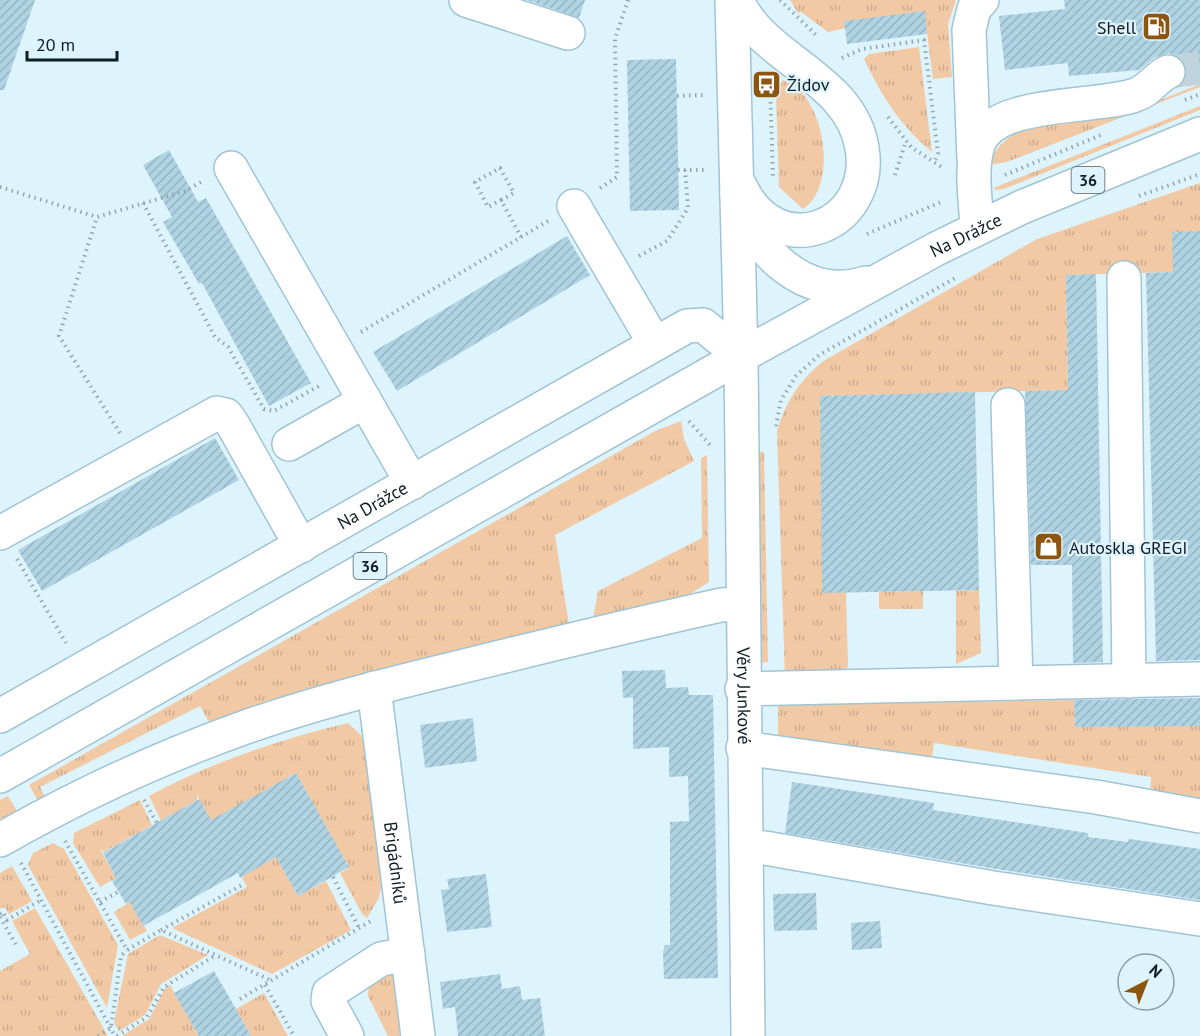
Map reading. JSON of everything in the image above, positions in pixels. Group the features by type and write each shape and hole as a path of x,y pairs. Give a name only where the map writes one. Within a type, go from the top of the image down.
{"street":[{"path":"466,0 568,33"},
{"name":"Věry Junkové","path":"732,0 728,180 741,356 742,689 748,1036"},
{"path":"728,180 742,190 764,219 780,229 800,231 830,222 842,214 853,199 863,165 857,130 838,100 811,73 759,31 744,14 738,0"},
{"path":"977,228 969,30 974,9 982,0"},
{"path":"975,163 981,136 1008,117 1134,96 1168,72"},
{"name":"Na Drážce","path":"0,776 892,272 977,228 1200,134"},
{"path":"231,168 412,483"},
{"path":"728,180 756,238 777,261 808,281 833,288 848,288 892,272"},
{"path":"574,206 655,344"},
{"path":"1124,278 1129,681"},
{"name":"Na Drážce","path":"0,716 687,326 699,324 709,329 741,356"},
{"path":"289,444 365,401"},
{"path":"1008,405 1016,683"},
{"path":"1,533 207,416 222,413 233,425 301,546"},
{"path":"3,838 48,812 163,759 244,728 374,688 584,636 721,605 742,604"},
{"path":"742,689 1200,679"},
{"name":"Brigádníků","path":"374,688 418,1036"},
{"path":"744,748 1096,797 1200,816"},
{"path":"746,848 765,848 993,888 1200,920"},
{"path":"346,1036 328,1001 329,993 381,959 408,954"}],"path":[{"path":"143,203 215,337 228,347 264,410 274,411 341,359 521,237 574,206 616,177 615,39 628,0"},
{"path":"842,58 862,49 924,40 938,153 934,163"},
{"path":"770,79 774,190"},
{"path":"677,96 708,94"},
{"path":"0,187 96,217 184,190 231,168"},
{"path":"500,168 514,193 501,200 488,207 475,182 500,168"},
{"path":"678,170 728,180"},
{"path":"612,270 667,241 688,208 685,170"},
{"path":"1136,197 1200,174"},
{"path":"501,200 521,237"},
{"path":"96,217 59,336 135,456"},
{"path":"775,431 781,400 796,376 819,355 959,276"},
{"path":"691,426 711,446"},
{"path":"1,533 82,671"},
{"path":"141,793 157,823"},
{"path":"48,812 127,950"},
{"path":"3,838 41,900 116,1036 147,1017 164,987 216,955"},
{"path":"333,877 360,930"},
{"path":"111,1028 121,956 161,930 242,885"},
{"path":"100,902 118,892"},
{"path":"16,945 0,916 3,912 7,920 41,900"},
{"path":"240,999 360,930 401,900"},
{"path":"161,930 272,981"},
{"path":"265,985 294,1036"},
{"path":"98,1036 111,1028"}],"green space":[{"path":"790,0 956,0 948,24 952,77 933,79 924,11 828,32 801,12 798,13"},
{"path":"919,47 932,152 901,121 877,85 864,59 869,54"},
{"path":"783,80 797,88 809,102 822,140 824,161 821,180 814,197 803,209 779,187 776,94"},
{"path":"1200,84 1200,87 1007,162 988,165 997,149 1010,137 1024,130 1059,122 1113,116 1146,106"},
{"path":"1200,106 1200,110 1004,189 993,188"},
{"path":"1200,183 1200,231 1174,272 1066,275 1068,390 820,396 846,592 848,665 846,672 785,679 777,431 790,400 801,383 825,360 1037,239"},
{"path":"681,421 684,439 694,461 555,535 569,625 405,663 210,724 200,706 40,787 45,797 38,801 29,785 655,431"},
{"path":"757,452 764,452 768,662 761,663"},
{"path":"707,455 709,582 684,598 593,619 598,591 702,538 701,458"},
{"path":"979,590 981,653 956,664 956,591"},
{"path":"923,591 923,609 879,609 879,592"},
{"path":"1074,700 1075,727 1200,725 1200,807 1150,800 1151,777 934,743 931,766 778,741 778,705"},
{"path":"348,723 361,735 366,753 382,882 379,898 367,918 362,914 340,873 349,868 296,773 245,802 298,896 326,881 351,930 272,974 172,928 247,887 197,795 197,800 161,821 149,796 196,773 246,753"},
{"path":"8,796 17,811 0,821 0,800"},
{"path":"140,800 152,825 104,852 100,849 116,878 100,887 73,843 74,833"},
{"path":"53,843 64,849 118,945 107,1008 28,865 33,853"},
{"path":"12,866 32,901 9,914 4,907 0,909 0,873"},
{"path":"130,902 147,931 130,940 114,912"},
{"path":"35,908 108,1036 0,1036 0,971 30,954 12,921"},
{"path":"160,935 208,955 161,984 145,1015 119,1031 114,1022 128,954"},
{"path":"389,971 394,974 400,1036 388,1036 368,996 369,980"},
{"path":"170,985 199,1036 122,1036 149,1019 165,988"},
{"path":"264,993 288,1036 251,1036 236,1009"}],"building":[{"path":"0,0 35,0 4,90 0,90"},
{"path":"527,0 585,0 579,18"},
{"path":"1064,0 1200,0 1200,80 1184,82 1187,73 1185,63 1178,56 1169,53 1154,58 1139,70 1069,76 1068,63 1005,70 999,16 1065,9"},
{"path":"925,11 927,34 847,44 844,21"},
{"path":"676,59 679,210 630,211 627,60"},
{"path":"169,150 198,202 206,198 311,383 269,406 202,283 199,284 163,222 172,217 143,165"},
{"path":"1200,231 1200,660 1156,661 1146,273 1173,272 1172,232"},
{"path":"567,236 590,275 397,391 373,352"},
{"path":"1096,274 1103,662 1073,663 1072,565 1031,565 1025,391 1068,390 1066,275"},
{"path":"975,392 979,590 822,593 820,396"},
{"path":"215,438 239,480 42,591 18,550"},
{"path":"665,670 666,688 688,687 689,695 713,695 718,978 664,979 663,952 665,945 670,945 670,822 689,821 688,776 669,777 669,747 633,749 633,697 623,698 622,671"},
{"path":"1200,698 1200,726 1075,727 1074,700"},
{"path":"473,718 477,761 425,768 420,725"},
{"path":"296,773 349,867 298,896 276,857 240,878 238,873 143,926 130,902 126,904 112,881 116,878 103,853 199,799 211,820"},
{"path":"792,782 934,803 933,810 1088,833 1088,837 1128,842 1129,839 1200,849 1200,900 996,869 785,833"},
{"path":"486,874 492,927 447,932 441,890 449,889 447,879"},
{"path":"816,893 817,930 774,931 773,894"},
{"path":"880,921 882,948 852,950 851,923"},
{"path":"214,971 251,1036 199,1036 174,993"},
{"path":"500,974 502,989 520,986 522,1000 540,998 545,1036 458,1036 455,1007 443,1009 440,982"}],"tunnel":[{"path":"1168,72 1200,68"}],"place":[{"name":"Shell","path":"1157,27"},
{"name":"Židov","path":"766,84"},
{"name":"Autoskla GREGI","path":"1048,547"}]}
